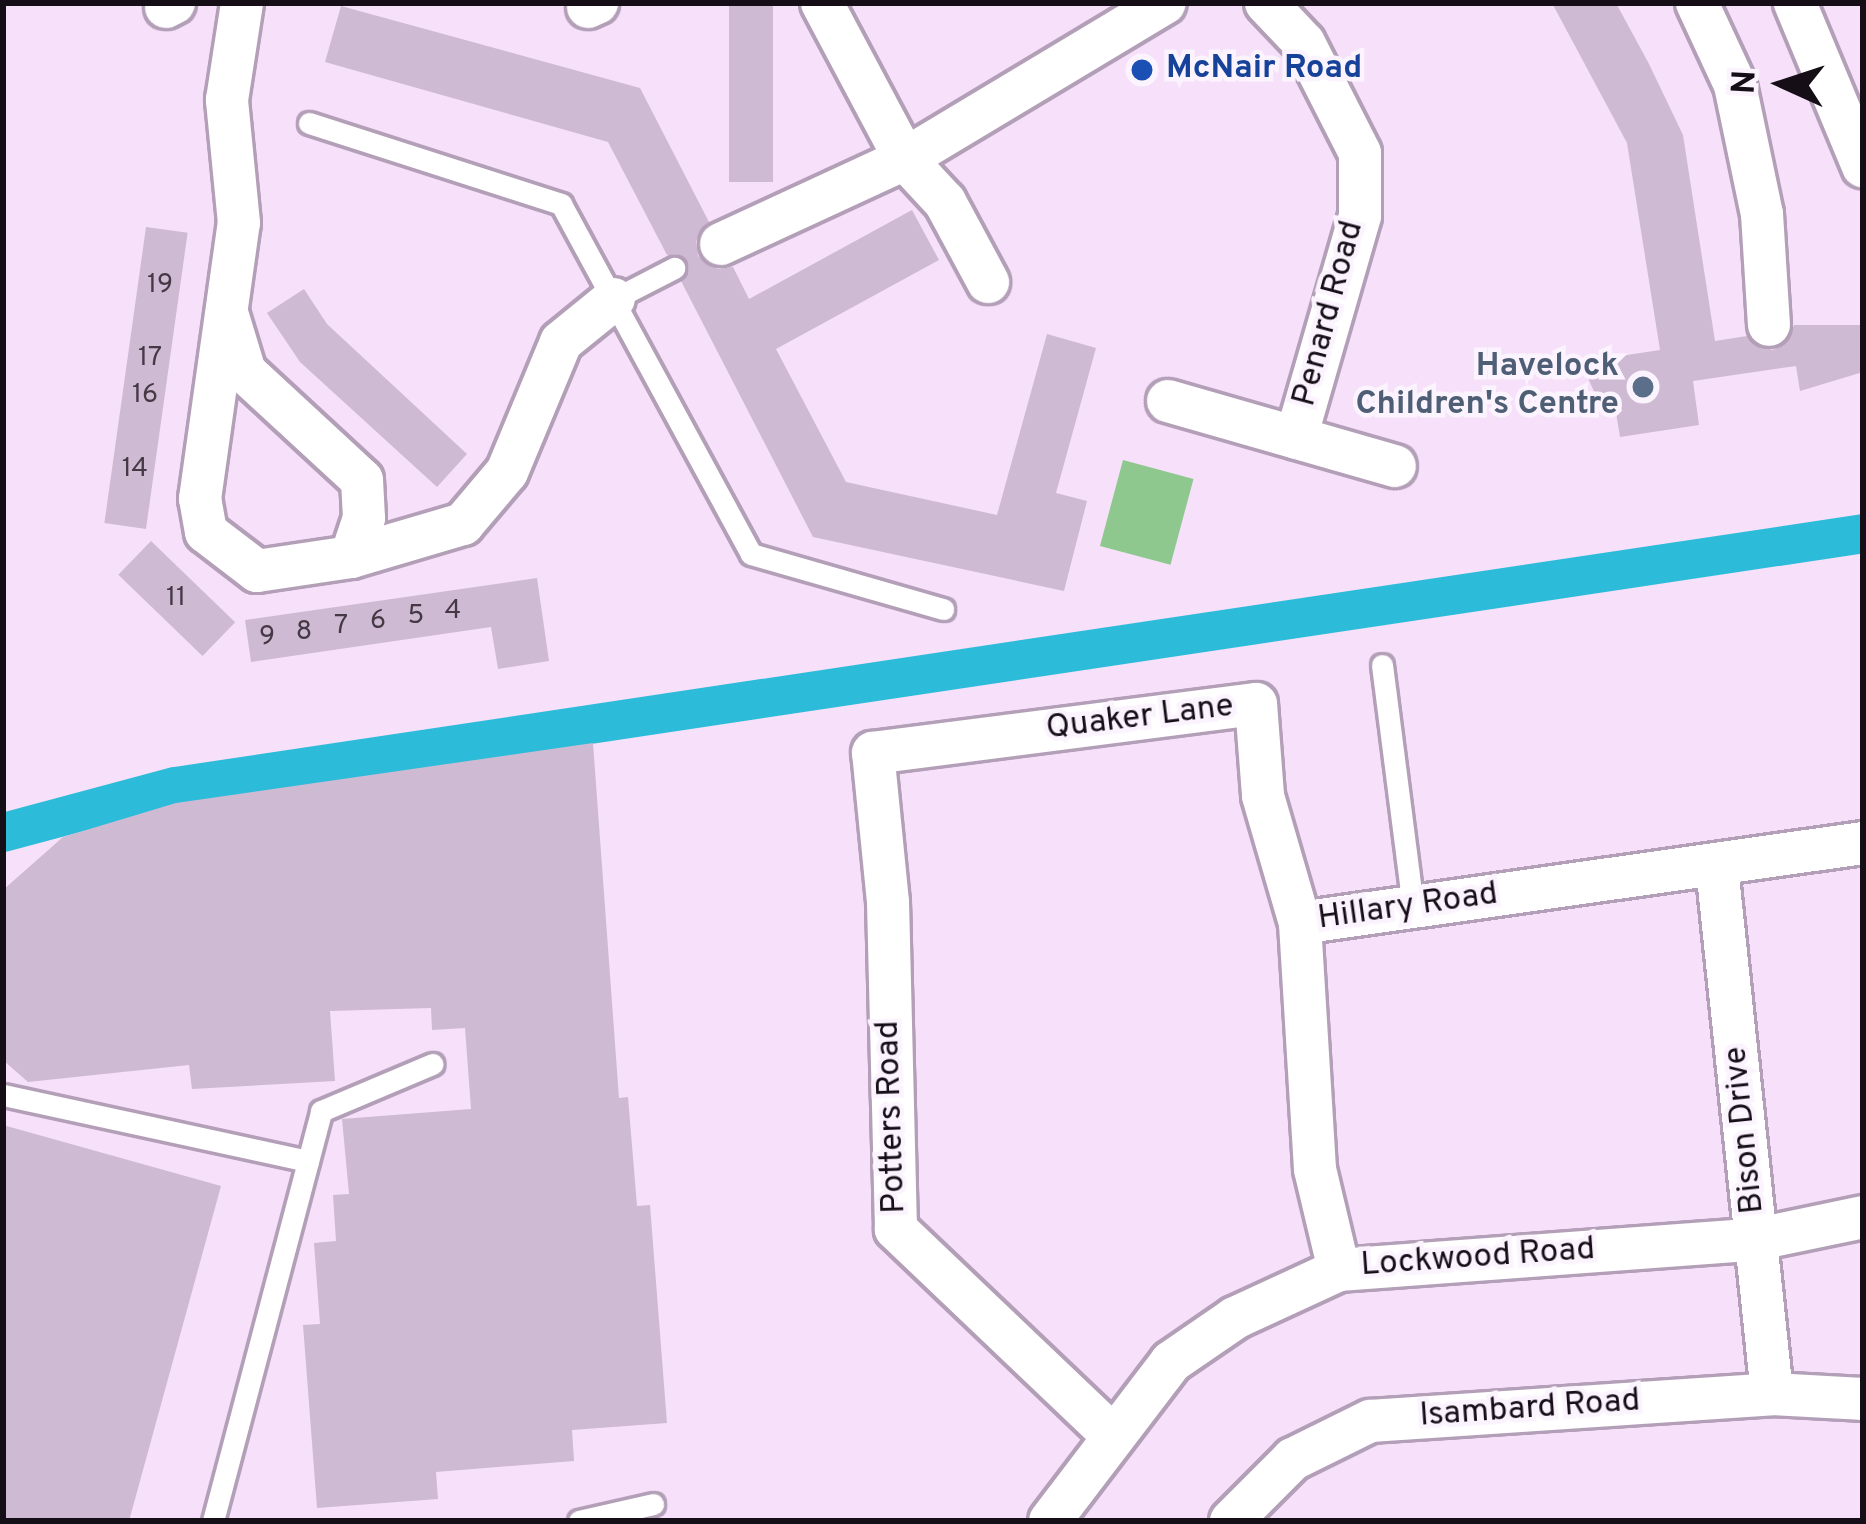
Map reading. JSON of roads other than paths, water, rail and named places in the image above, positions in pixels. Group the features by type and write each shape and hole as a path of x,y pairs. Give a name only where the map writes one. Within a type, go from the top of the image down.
{"street":[{"path":"242,3 226,100 239,223 200,499 206,532 256,571 351,556 443,534 463,524 506,472 561,342 614,299"},
{"path":"822,3 905,159 945,202 988,282"},
{"path":"721,244 905,159 1165,3"},
{"name":"Penard Road","path":"1266,3 1304,43 1360,153 1360,216 1296,438"},
{"path":"1698,3 1735,85 1762,214 1769,325"},
{"path":"1795,3 1863,166"},
{"path":"228,316 245,372 405,521 443,534"},
{"name":"Penard Road","path":"1168,401 1395,466"},
{"path":"351,556 364,518 362,480"},
{"name":"Quaker Lane","path":"874,767 1256,704 1263,796 1300,922"},
{"name":"Potters Road","path":"874,767 888,902 896,1229 1110,1433"},
{"name":"Hillary Road","path":"1339,1270 1315,1169 1300,922 1718,867 1863,843"},
{"name":"Bison Drive","path":"1718,867 1772,1394"},
{"name":"Lockwood Road","path":"1050,1521 1110,1433 1172,1362 1235,1318 1339,1270 1758,1239 1863,1217"},
{"name":"Isambard Road","path":"1231,1521 1293,1459 1370,1420 1772,1394 1863,1399"}],"lane":[{"path":"309,123 561,205 752,554 943,609"},
{"path":"614,299 674,268"},
{"path":"1382,664 1413,908"},
{"path":"213,1521 321,1111 432,1064"},
{"path":"3,1095 308,1161"},
{"path":"579,1521 653,1504"}],"waterway":[{"path":"3,832 175,786 1863,533"}],"place":[{"name":"McNair Road","path":"1142,70"},
{"name":"Havelock Children's Centre","path":"1643,387"}]}
